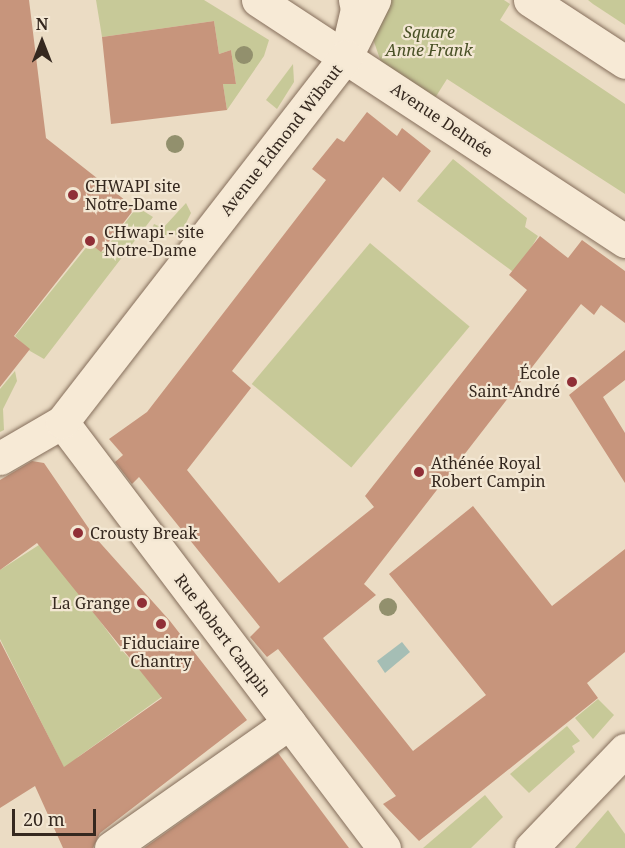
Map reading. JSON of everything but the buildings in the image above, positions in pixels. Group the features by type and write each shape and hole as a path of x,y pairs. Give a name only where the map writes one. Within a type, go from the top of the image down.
{"street":[{"name":"Avenue Delmée","path":"258,0 625,241"},
{"name":"Avenue Edmond Wibaut","path":"346,56 357,9 356,0"},
{"name":"Avenue Edmond Wibaut","path":"62,422 346,56 374,0"},
{"path":"530,0 625,62"},
{"path":"0,458 62,422"},
{"name":"Rue Robert Campin","path":"62,422 384,848"},
{"path":"111,848 289,723"},
{"path":"531,848 625,750"}],"green space":[{"path":"96,0 204,0 269,40 264,56 227,110 223,84 236,84 231,50 219,54 214,21 102,37"},
{"name":"Square Anne Frank","path":"385,0 504,0 510,4 500,20 625,104 625,194 447,79 435,98 381,62 373,39"},
{"path":"588,0 625,0 625,25 593,4"},
{"path":"293,64 294,82 277,109 266,100"},
{"path":"453,159 527,218 525,227 538,236 516,274 417,201"},
{"path":"186,203 191,213 180,235 148,237 154,224 163,228"},
{"path":"137,207 153,217 44,359 30,351 15,336 89,244 103,252"},
{"path":"370,243 470,327 351,468 252,384"},
{"path":"15,371 17,381 3,409 4,430 0,432 0,389"},
{"path":"42,543 120,648 163,696 78,757 67,774 0,639 0,570"},
{"path":"598,699 614,715 593,739 575,718"},
{"path":"567,726 580,741 572,746 575,752 529,793 510,774"},
{"path":"485,795 503,817 471,848 423,848"},
{"path":"608,810 625,834 625,848 575,848"}],"water":[{"path":"402,642 410,652 385,673 377,661"}],"place":[{"name":"CHWAPI site Notre-Dame","path":"73,195"},
{"name":"CHwapi - site Notre-Dame","path":"90,241"},
{"name":"École Saint-André","path":"572,382"},
{"name":"Athénée Royal Robert Campin","path":"419,472"},
{"name":"Crousty Break","path":"78,533"},
{"name":"La Grange","path":"142,603"},
{"name":"Fiduciaire Chantry","path":"161,624"}]}
